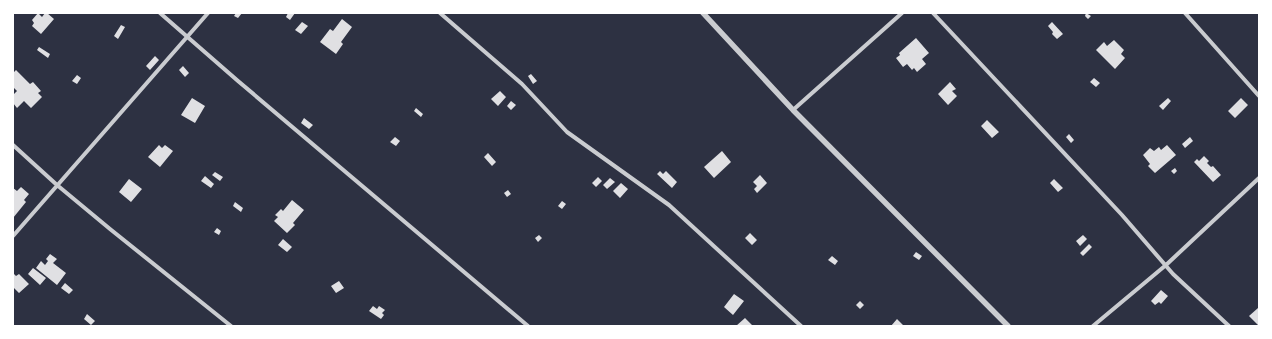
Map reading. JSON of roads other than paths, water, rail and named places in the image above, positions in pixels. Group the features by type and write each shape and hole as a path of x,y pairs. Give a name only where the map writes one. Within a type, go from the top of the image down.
{"street":[{"path":"160,13 238,81 528,326"},
{"path":"13,236 208,13"},
{"path":"440,13 522,84 567,132 669,205 801,326"},
{"path":"703,13 793,110 1008,326"},
{"path":"793,110 902,13"},
{"path":"933,13 1122,215 1166,265 1229,326"},
{"path":"1185,13 1259,96"},
{"path":"13,145 110,230 231,326"},
{"path":"1093,326 1166,265 1259,178"}]}
